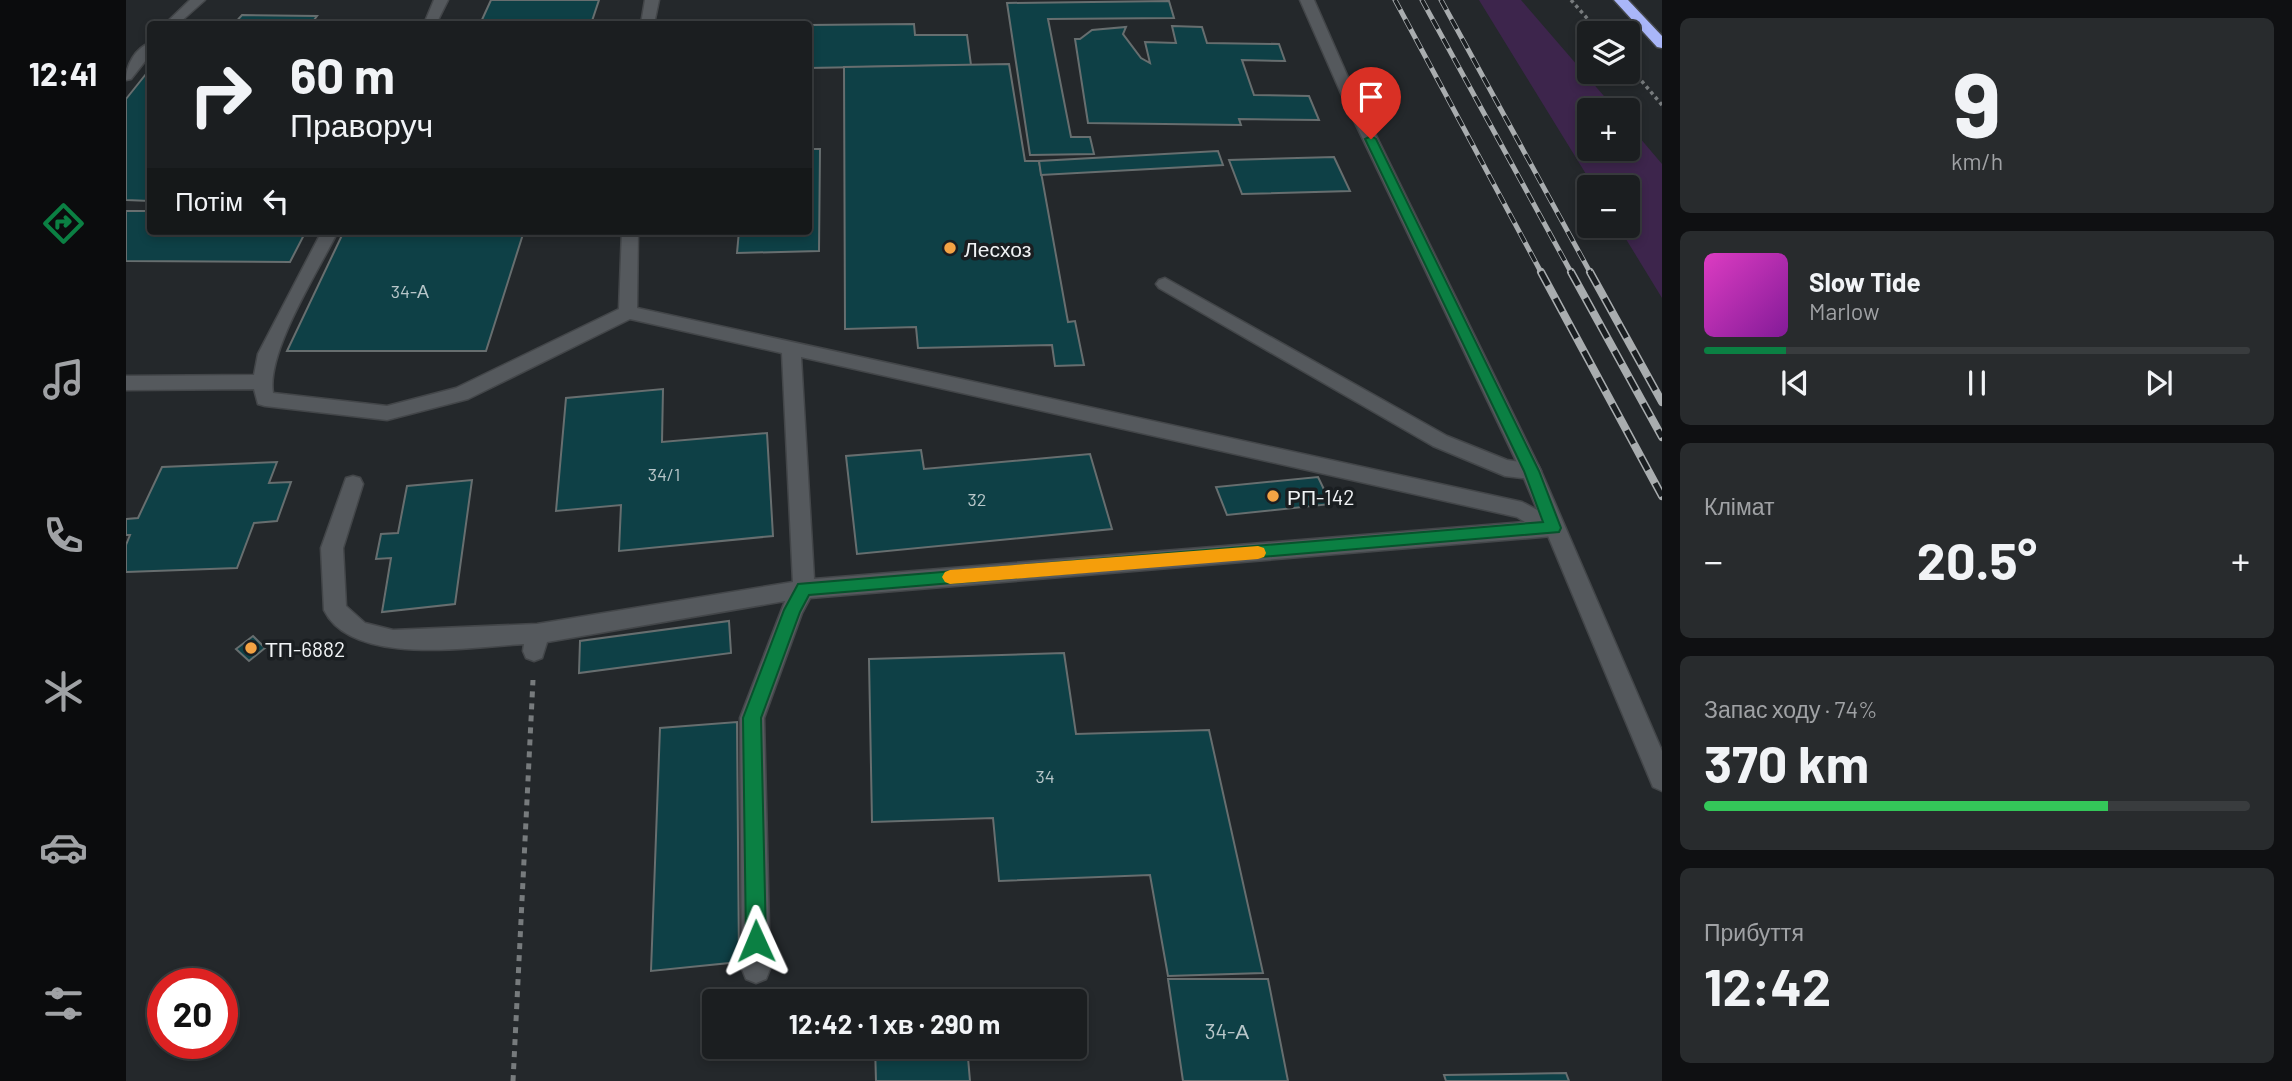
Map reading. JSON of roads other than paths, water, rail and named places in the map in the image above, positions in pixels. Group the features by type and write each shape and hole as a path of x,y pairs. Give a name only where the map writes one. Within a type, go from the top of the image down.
{"highway":[{"path":"1621,0 1662,44"}],"street":[{"path":"174,21 198,0"},
{"path":"431,21 441,0"},
{"path":"648,21 652,0"},
{"path":"1307,0 1347,91 1531,471 1662,779"},
{"path":"126,76 147,51"},
{"path":"328,235 267,354 262,382 265,399 387,413 461,394 628,312 1522,510 1553,528"},
{"path":"628,312 630,235"},
{"path":"1165,284 1440,441 1505,468 1531,471"},
{"path":"756,969 752,718 792,610 804,589 791,348"},
{"path":"126,383 262,382"},
{"path":"353,484 332,548 335,610 358,631 393,640 536,643 804,589 1553,528"}],"railway":[{"path":"1395,0 1542,274"},
{"path":"1422,0 1572,274"},
{"path":"1441,0 1591,274"},
{"path":"1541,272 1662,496"},
{"path":"1571,272 1662,437"},
{"path":"1590,272 1662,402"}],"place":[{"name":"Лесхоз","path":"950,248"},
{"name":"РП-142","path":"1273,496"},
{"name":"ТП-6882","path":"251,648"}]}
